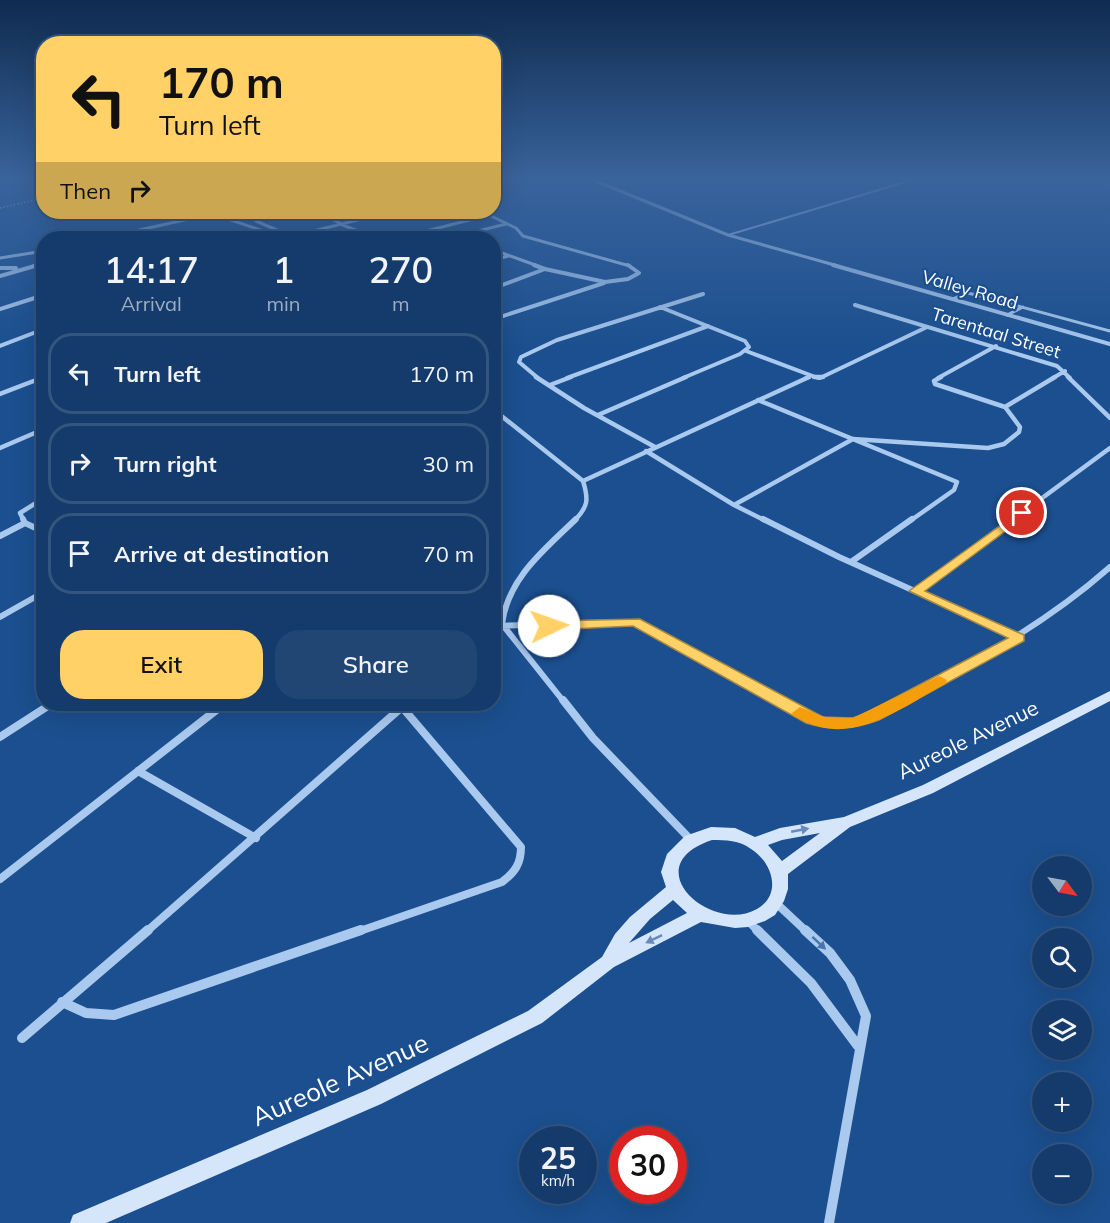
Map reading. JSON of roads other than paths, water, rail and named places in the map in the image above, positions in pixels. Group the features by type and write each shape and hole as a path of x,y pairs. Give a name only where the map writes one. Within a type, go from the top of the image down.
{"street":[{"path":"501,317 605,283 627,279 639,273 625,263 521,234"},
{"name":"Valley Road","path":"728,235 1109,344"},
{"path":"0,256 36,250"},
{"path":"501,253 544,269 566,271 605,283"},
{"path":"501,258 509,256"},
{"path":"0,276 36,265"},
{"path":"0,268 22,268"},
{"path":"501,285 544,269"},
{"path":"655,447 550,386 519,362 521,357 557,340 703,294"},
{"path":"0,309 36,298"},
{"name":"Tarentaal Street","path":"855,305 996,346 1065,370 1110,418"},
{"path":"598,415 746,351 749,347 745,341 660,307"},
{"path":"550,386 708,326"},
{"path":"746,351 819,379 927,327"},
{"path":"0,346 36,332"},
{"path":"734,505 853,439 933,442 978,448 1004,444 1019,432 1020,427 1005,406 940,387 934,381 996,346"},
{"path":"1005,406 1065,370"},
{"path":"583,481 809,377"},
{"path":"0,394 36,380"},
{"path":"758,400 952,478 958,485 850,562"},
{"path":"501,416 583,481 588,499 585,510 521,574 507,595 501,611"},
{"path":"0,448 36,432"},
{"path":"916,591 1110,448"},
{"path":"646,451 734,505 850,562 1019,638"},
{"path":"36,503 20,513 25,523 36,528"},
{"path":"0,536 25,523"},
{"path":"501,625 549,626 635,622 811,719 854,723 874,716 1019,638 1095,581 1110,567"},
{"path":"0,617 36,596"},
{"path":"501,629 593,738 690,839"},
{"name":"Aureole Avenue","path":"756,843 800,830 845,823 928,789 1109,698"},
{"path":"0,736 40,711"},
{"path":"0,879 215,711"},
{"path":"22,1038 256,838 394,711"},
{"path":"62,1002 77,1012 97,1016 114,1015 502,882 516,872 521,860 521,847 406,711"},
{"path":"138,771 256,838"},
{"name":"Aureole Avenue","path":"779,872 845,823"},
{"path":"718,832 733,834 756,843 771,857 779,872 781,882 776,903 762,914 748,920 732,922 700,915 686,906 674,891 669,869 672,857 679,846 690,839 718,832"},
{"name":"Aureole Avenue","path":"608,962 620,938 637,919 674,891"},
{"path":"776,903 830,953 850,980 866,1016 858,1046 829,1223"},
{"name":"Aureole Avenue","path":"81,1223 374,1097 524,1023 570,993 608,962 700,915"},
{"path":"748,920 811,983 858,1046"}],"lane":[{"path":"953,299 972,294 1110,331"},
{"path":"1007,315 1023,307"}]}
